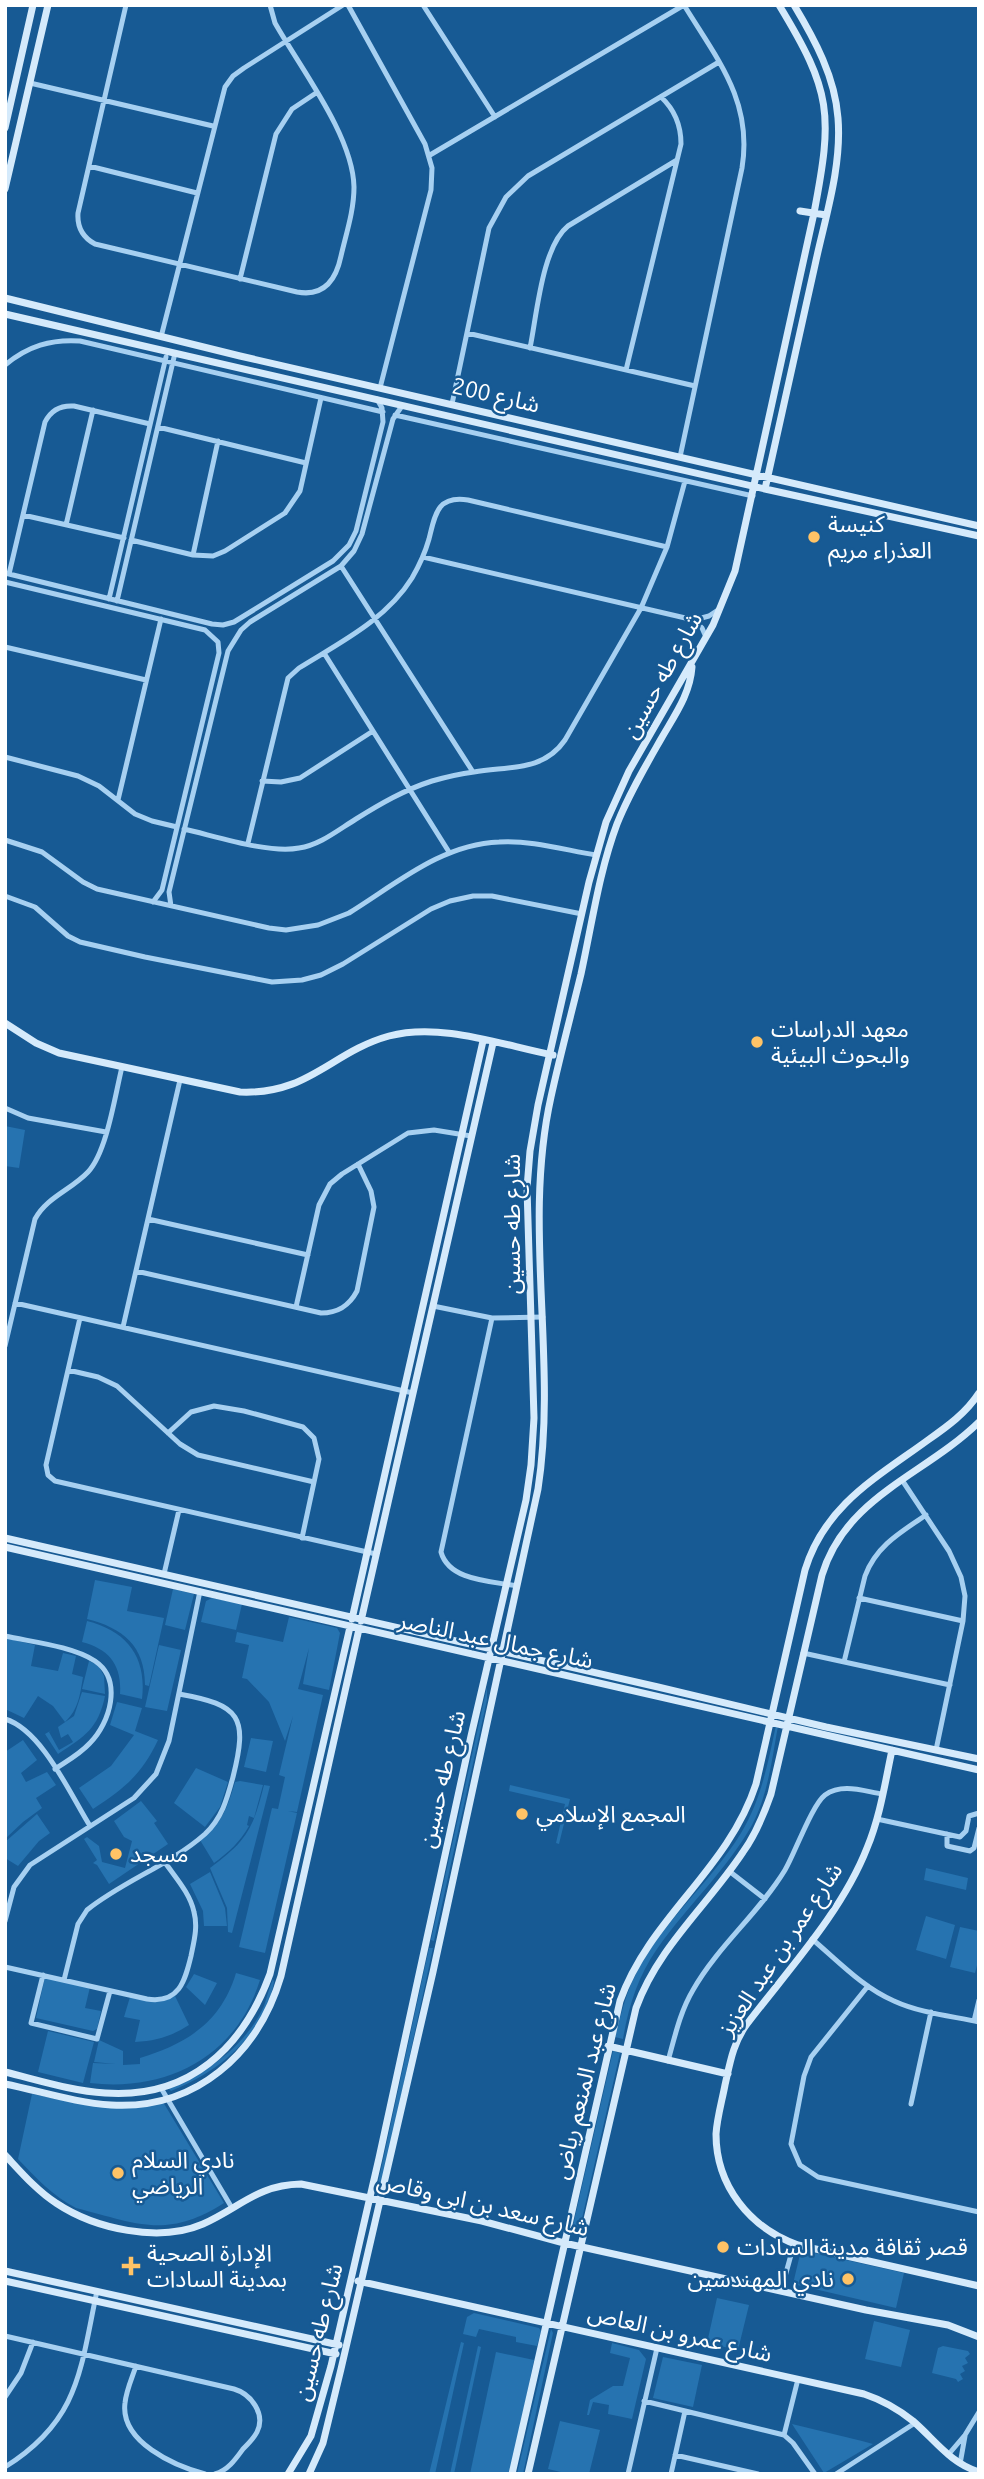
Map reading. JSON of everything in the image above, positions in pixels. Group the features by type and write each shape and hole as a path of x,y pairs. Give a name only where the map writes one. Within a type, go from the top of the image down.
{"street":[{"path":"5,128 33,5"},
{"path":"5,189 48,5"},
{"path":"127,5 78,217 85,237 95,244 307,293 324,288 337,273 352,206 352,169 341,135 275,23 270,5"},
{"path":"161,337 223,92 233,76 343,5"},
{"path":"348,5 430,155 433,175 380,388"},
{"path":"424,5 495,117"},
{"path":"430,155 684,5 732,83 743,121 745,150 680,457"},
{"name":"شارع طه حسين","path":"288,2474 311,2436 334,2354 526,1500 534,1430 532,1319 526,1225 528,1170 549,1055 606,822 623,783 722,607 738,561 814,213 827,142 824,97 813,64 779,5"},
{"path":"765,489 826,215 838,143 837,108 824,60 794,5"},
{"path":"452,404 489,228 506,197 528,176 719,62"},
{"path":"30,83 214,126"},
{"path":"240,279 276,134 292,109 316,93"},
{"path":"626,370 681,144 679,126 672,109 661,97"},
{"path":"530,348 550,252 556,237 568,226 677,160"},
{"path":"89,166 197,193"},
{"path":"800,211 826,215"},
{"name":"شارع 200","path":"5,298 161,337 979,526"},
{"name":"شارع 200","path":"5,314 979,536"},
{"path":"467,333 695,386"},
{"path":"5,365 31,347 47,342 80,341 383,412"},
{"path":"109,599 165,361 171,352"},
{"path":"117,601 173,363 171,352"},
{"path":"131,540 192,555 213,556 285,513 297,499 321,398"},
{"path":"150,424 67,405 53,410 48,416 7,574 212,624 228,624 333,561 345,551 356,531 383,422 383,412 377,399"},
{"path":"153,902 162,890 224,663 234,640 250,622 341,566 359,543 395,415 403,405"},
{"path":"66,525 93,410"},
{"path":"395,415 753,496"},
{"path":"158,427 306,463"},
{"path":"192,555 218,442"},
{"path":"5,757 78,776 99,786 144,818 282,849 310,846 409,789 449,776 533,765 556,751 565,740 641,608 667,547 685,481"},
{"path":"248,843 285,684 293,673 387,609 408,585 423,557 435,513 446,502 461,499 667,547"},
{"path":"23,515 124,538"},
{"path":"423,557 694,620 709,616 722,607"},
{"path":"341,566 473,772"},
{"path":"6,584 205,630 215,636 219,647 168,895 171,906"},
{"path":"118,800 160,619"},
{"path":"694,620 702,628 706,638"},
{"path":"5,647 146,680"},
{"path":"324,653 449,852"},
{"name":"شارع طه حسين","path":"309,2474 326,2431 362,2282 536,1500 542,1454 543,1317 538,1242 540,1174 547,1118 612,840 633,789 689,690 692,663"},
{"path":"262,781 281,782 300,778 373,732"},
{"path":"5,840 42,852 90,886 269,929 286,930 318,925 349,913 449,852 466,847 501,841 596,855"},
{"path":"5,896 35,908 68,936 88,944 272,982 302,980 321,975 430,909 450,901 473,896 492,896 582,914"},
{"path":"5,1023 36,1043 59,1053 240,1092 274,1090 309,1078 363,1046 389,1036 429,1031 560,1057"},
{"path":"352,1619 483,1041"},
{"path":"5,2084 112,2105 139,2104 167,2098 211,2078 243,2051 265,2018 281,1976 493,1043"},
{"path":"5,1346 35,1219 51,1200 91,1169 101,1152 122,1067"},
{"path":"123,1327 180,1080"},
{"path":"5,1108 27,1118 106,1132"},
{"path":"296,1307 318,1205 325,1190 336,1179 400,1138 416,1131 434,1130 471,1136"},
{"path":"136,1271 330,1313 346,1306 357,1291 374,1207 371,1191 358,1164"},
{"path":"148,1219 308,1255"},
{"path":"15,1303 413,1393"},
{"path":"433,1306 492,1318 543,1317"},
{"path":"80,1318 46,1465 51,1479 376,1554"},
{"path":"492,1318 441,1545 446,1563 455,1572 517,1586"},
{"path":"68,1370 98,1377 117,1386 186,1449 205,1458 314,1482"},
{"name":"شارع عبد المنعم رياض","path":"512,2474 620,2001 636,1963 724,1849 740,1824 754,1791 812,1549 823,1528 853,1494 955,1421 979,1393"},
{"path":"168,1433 191,1412 214,1406 297,1424 309,1432 317,1444 319,1459 302,1538"},
{"name":"شارع عبد المنعم رياض","path":"528,2474 636,2007 650,1975 670,1945 744,1851 762,1818 771,1794 825,1565 838,1538 863,1508 979,1422"},
{"path":"902,1480 958,1568 964,1596 963,1621 936,1750"},
{"path":"164,1574 179,1510"},
{"path":"844,1662 867,1570 879,1550 926,1515"},
{"name":"شارع جمال عبد الناصر","path":"5,1538 262,1597 274,1604 350,1627 360,1625"},
{"name":"شارع جمال عبد الناصر","path":"5,1547 260,1606 274,1604 352,1619 360,1625 772,1718 979,1759"},
{"path":"5,1921 11,1894 25,1870 35,1860 134,1798 156,1774 167,1750 200,1591"},
{"path":"260,1606 262,1597"},
{"path":"859,1598 963,1621"},
{"path":"5,2072 96,2092 130,2093 161,2088 200,2070 231,2045 255,2012 270,1974 350,1627"},
{"path":"5,1636 77,1653 100,1665 109,1678 111,1699 102,1728 86,1748 55,1769"},
{"path":"803,1653 950,1685"},
{"path":"64,1980 84,1914 202,1836 217,1820 227,1800 240,1747 239,1727 227,1709 208,1699 179,1694"},
{"path":"5,1719 22,1726 31,1734 90,1826"},
{"name":"شارع جمال عبد الناصر","path":"787,1721 892,1750 979,1770"},
{"name":"شارع عمر بن عبد العزيز","path":"892,1750 877,1819 856,1874 743,2030 733,2049 716,2135 720,2163 725,2179 740,2205 754,2220 779,2238 793,2244 979,2286"},
{"path":"668,2061 679,2020 694,1989 709,1966 765,1899 790,1861 821,1798 842,1788 882,1794"},
{"path":"877,1819 962,1836 969,1816 979,1813"},
{"path":"947,1834 947,1846 970,1851 974,1848 979,1828"},
{"path":"5,1967 147,1999 162,1999 175,1993 186,1978 196,1932 196,1919 190,1901 164,1861"},
{"path":"729,1871 765,1899"},
{"path":"812,1938 868,1986 892,2001 976,2021 979,2000"},
{"path":"424,1947 437,1949"},
{"path":"270,1974 281,1976"},
{"path":"43,1975 31,2023 97,2039 110,1991"},
{"path":"868,1986 808,2061 791,2138 794,2155 804,2169 818,2177 979,2212"},
{"path":"911,2104 931,2012"},
{"path":"608,2046 728,2074"},
{"path":"161,2088 232,2208"},
{"name":"شارع سعد بن ابى وقاص","path":"5,2155 55,2203 110,2226 145,2234 173,2234 203,2224 262,2190 301,2184 482,2221 564,2243 948,2325 979,2337"},
{"path":"781,2291 793,2244"},
{"path":"5,2271 346,2347"},
{"name":"شارع عمرو بن العاص","path":"351,2279 873,2397 900,2411 947,2455 979,2472"},
{"path":"5,2281 344,2356"},
{"path":"5,2467 34,2446 62,2414 77,2384 97,2291"},
{"path":"5,2336 234,2389 252,2400 259,2418 257,2432 229,2467 215,2474"},
{"path":"5,2397 21,2373 33,2342"},
{"path":"628,2474 657,2348"},
{"path":"136,2366 125,2402 128,2422 134,2434 147,2449 205,2474"},
{"path":"784,2435 798,2379"},
{"path":"644,2401 784,2435 815,2474"},
{"path":"671,2474 685,2411"},
{"path":"947,2455 966,2434 979,2412"},
{"path":"836,2474 915,2423"},
{"path":"960,2464 966,2434"},
{"path":"676,2455 758,2474"},
{"path":"716,2474 718,2464"}],"shaded area":[{"path":"5,1126 25,1130 19,1168 5,1166"},
{"path":"95,1580 132,1587 127,1611 164,1618 149,1686 145,1685 141,1660 130,1641 111,1628 87,1619"},
{"path":"173,1589 194,1594 185,1630 165,1625"},
{"path":"212,1598 242,1604 236,1630 201,1622 206,1601"},
{"path":"289,1617 337,1628 340,1633 329,1690 303,1684 309,1648 298,1689 323,1695 297,1812 288,1811 297,1813 265,1953 239,1947 272,1808 278,1809 285,1777 279,1775 293,1716 285,1741 269,1702 247,1679 242,1678 249,1645 235,1642 237,1632 283,1642"},
{"path":"87,1621 113,1632 131,1648 141,1671 142,1699 120,1694 119,1675 112,1660 100,1649 82,1642"},
{"path":"5,1638 35,1645 31,1666 58,1671 63,1653 76,1656 72,1674 83,1677 80,1695 76,1707 65,1722 53,1706 38,1696 24,1718 5,1709"},
{"path":"159,1645 181,1650 167,1711 145,1707"},
{"path":"89,1661 98,1665 104,1676 105,1694 82,1689"},
{"path":"487,1687 487,1700 434,1941 431,1940"},
{"path":"82,1692 105,1696 102,1707 89,1731 58,1754 45,1734 52,1730 49,1732 59,1750 73,1742 68,1734 61,1738 58,1727 74,1716"},
{"path":"117,1702 142,1708 135,1731 158,1740 131,1780 93,1809 79,1788 111,1766 134,1735 110,1725"},
{"path":"776,1725 778,1726 769,1777 752,1825 730,1858 650,1959 635,1992 623,2039 615,2037 628,1991 646,1956 672,1920 729,1852 748,1820 763,1781"},
{"path":"251,1738 273,1741 266,1772 244,1767"},
{"path":"23,1740 37,1760 21,1773 26,1782 47,1772 56,1785 36,1798 42,1808 5,1839 5,1752"},
{"path":"196,1768 228,1782 220,1807 205,1827 174,1803"},
{"path":"235,1782 263,1785 254,1818 249,1816 249,1826 242,1837 214,1863 200,1840 218,1822"},
{"path":"264,1785 270,1786 232,1933 228,1932 227,1908 210,1868 247,1833"},
{"path":"510,1785 570,1799 559,1844 556,1843 565,1804 509,1791"},
{"path":"141,1801 157,1821 154,1823 168,1844 109,1884 93,1863 97,1860 84,1839 87,1837 99,1846 102,1862 125,1868 132,1841 124,1837 114,1821"},
{"path":"37,1814 50,1833 39,1841 18,1866 5,1858 5,1842"},
{"path":"926,1868 968,1878 966,1890 924,1880"},
{"path":"210,1872 225,1908 227,1926 204,1926 203,1911 190,1884"},
{"path":"926,1916 955,1925 946,1959 916,1950"},
{"path":"960,1927 979,1931 979,1958 975,1973 950,1967"},
{"path":"429,1948 433,1948 380,2193 376,2192"},
{"path":"236,1973 260,1980 249,2007 234,2030 216,2049 195,2064 146,2082 90,2083 93,2063 116,2064 94,2062 99,2040 123,2051 123,2065 140,2064 140,2058 172,2046 200,2029 221,2005"},
{"path":"194,1974 217,1983 205,2005 186,1987"},
{"path":"45,1977 90,1987 85,2008 101,2011 97,2029 93,2031 36,2018"},
{"path":"273,1979 269,2001 250,2035 222,2062 171,2091 169,2087 211,2066 247,2033 264,2006"},
{"path":"175,1996 189,2025 164,2037 135,2042 140,2020 124,2017 130,1997 145,2000"},
{"path":"48,2031 94,2042 83,2083 38,2072"},
{"path":"613,2051 620,2053 578,2236 571,2234"},
{"name":"نادي السلام الرياضي","path":"32,2094 113,2108 163,2102 224,2203 185,2222 168,2225 134,2223 76,2208 52,2192 18,2159"},
{"name":"نادي المهندسين","path":"801,2250 904,2273 896,2308 793,2284"},
{"path":"717,2298 749,2305 738,2350 707,2343"},
{"path":"474,2313 539,2328 541,2331 537,2346 516,2342 516,2337 479,2329 476,2337 463,2334 467,2317"},
{"path":"874,2321 910,2330 901,2367 865,2359"},
{"path":"551,2329 553,2333 523,2474 517,2474"},
{"path":"461,2342 464,2343 435,2474 429,2474"},
{"path":"612,2343 639,2350 646,2359 632,2419 608,2414 609,2405 593,2402 587,2415 590,2400 613,2386 623,2386 630,2358 610,2353"},
{"path":"478,2346 481,2347 454,2474 450,2474"},
{"path":"943,2346 968,2351 970,2354 965,2358 968,2363 962,2366 965,2371 960,2374 963,2379 958,2382 956,2379 932,2373 938,2348"},
{"path":"496,2352 534,2360 510,2474 470,2474"},
{"path":"663,2357 702,2365 693,2407 653,2398"},
{"path":"560,2421 600,2430 589,2474 569,2474 548,2469"},
{"path":"792,2424 862,2441 873,2444 824,2473"}],"place":[{"name":"كنيسة العذراء مريم","path":"814,537"},
{"name":"معهد الدراسات والبحوث البيئية","path":"757,1042"},
{"name":"المجمع الإسلامي","path":"522,1814"},
{"name":"مسجد","path":"116,1854"},
{"name":"نادي السلام الرياضي","path":"118,2173"},
{"name":"قصر ثقافة مدينة السادات","path":"723,2247"},
{"name":"الإدارة الصحية بمدينة السادات","path":"131,2266"},
{"name":"نادي المهندسين","path":"848,2279"}]}
